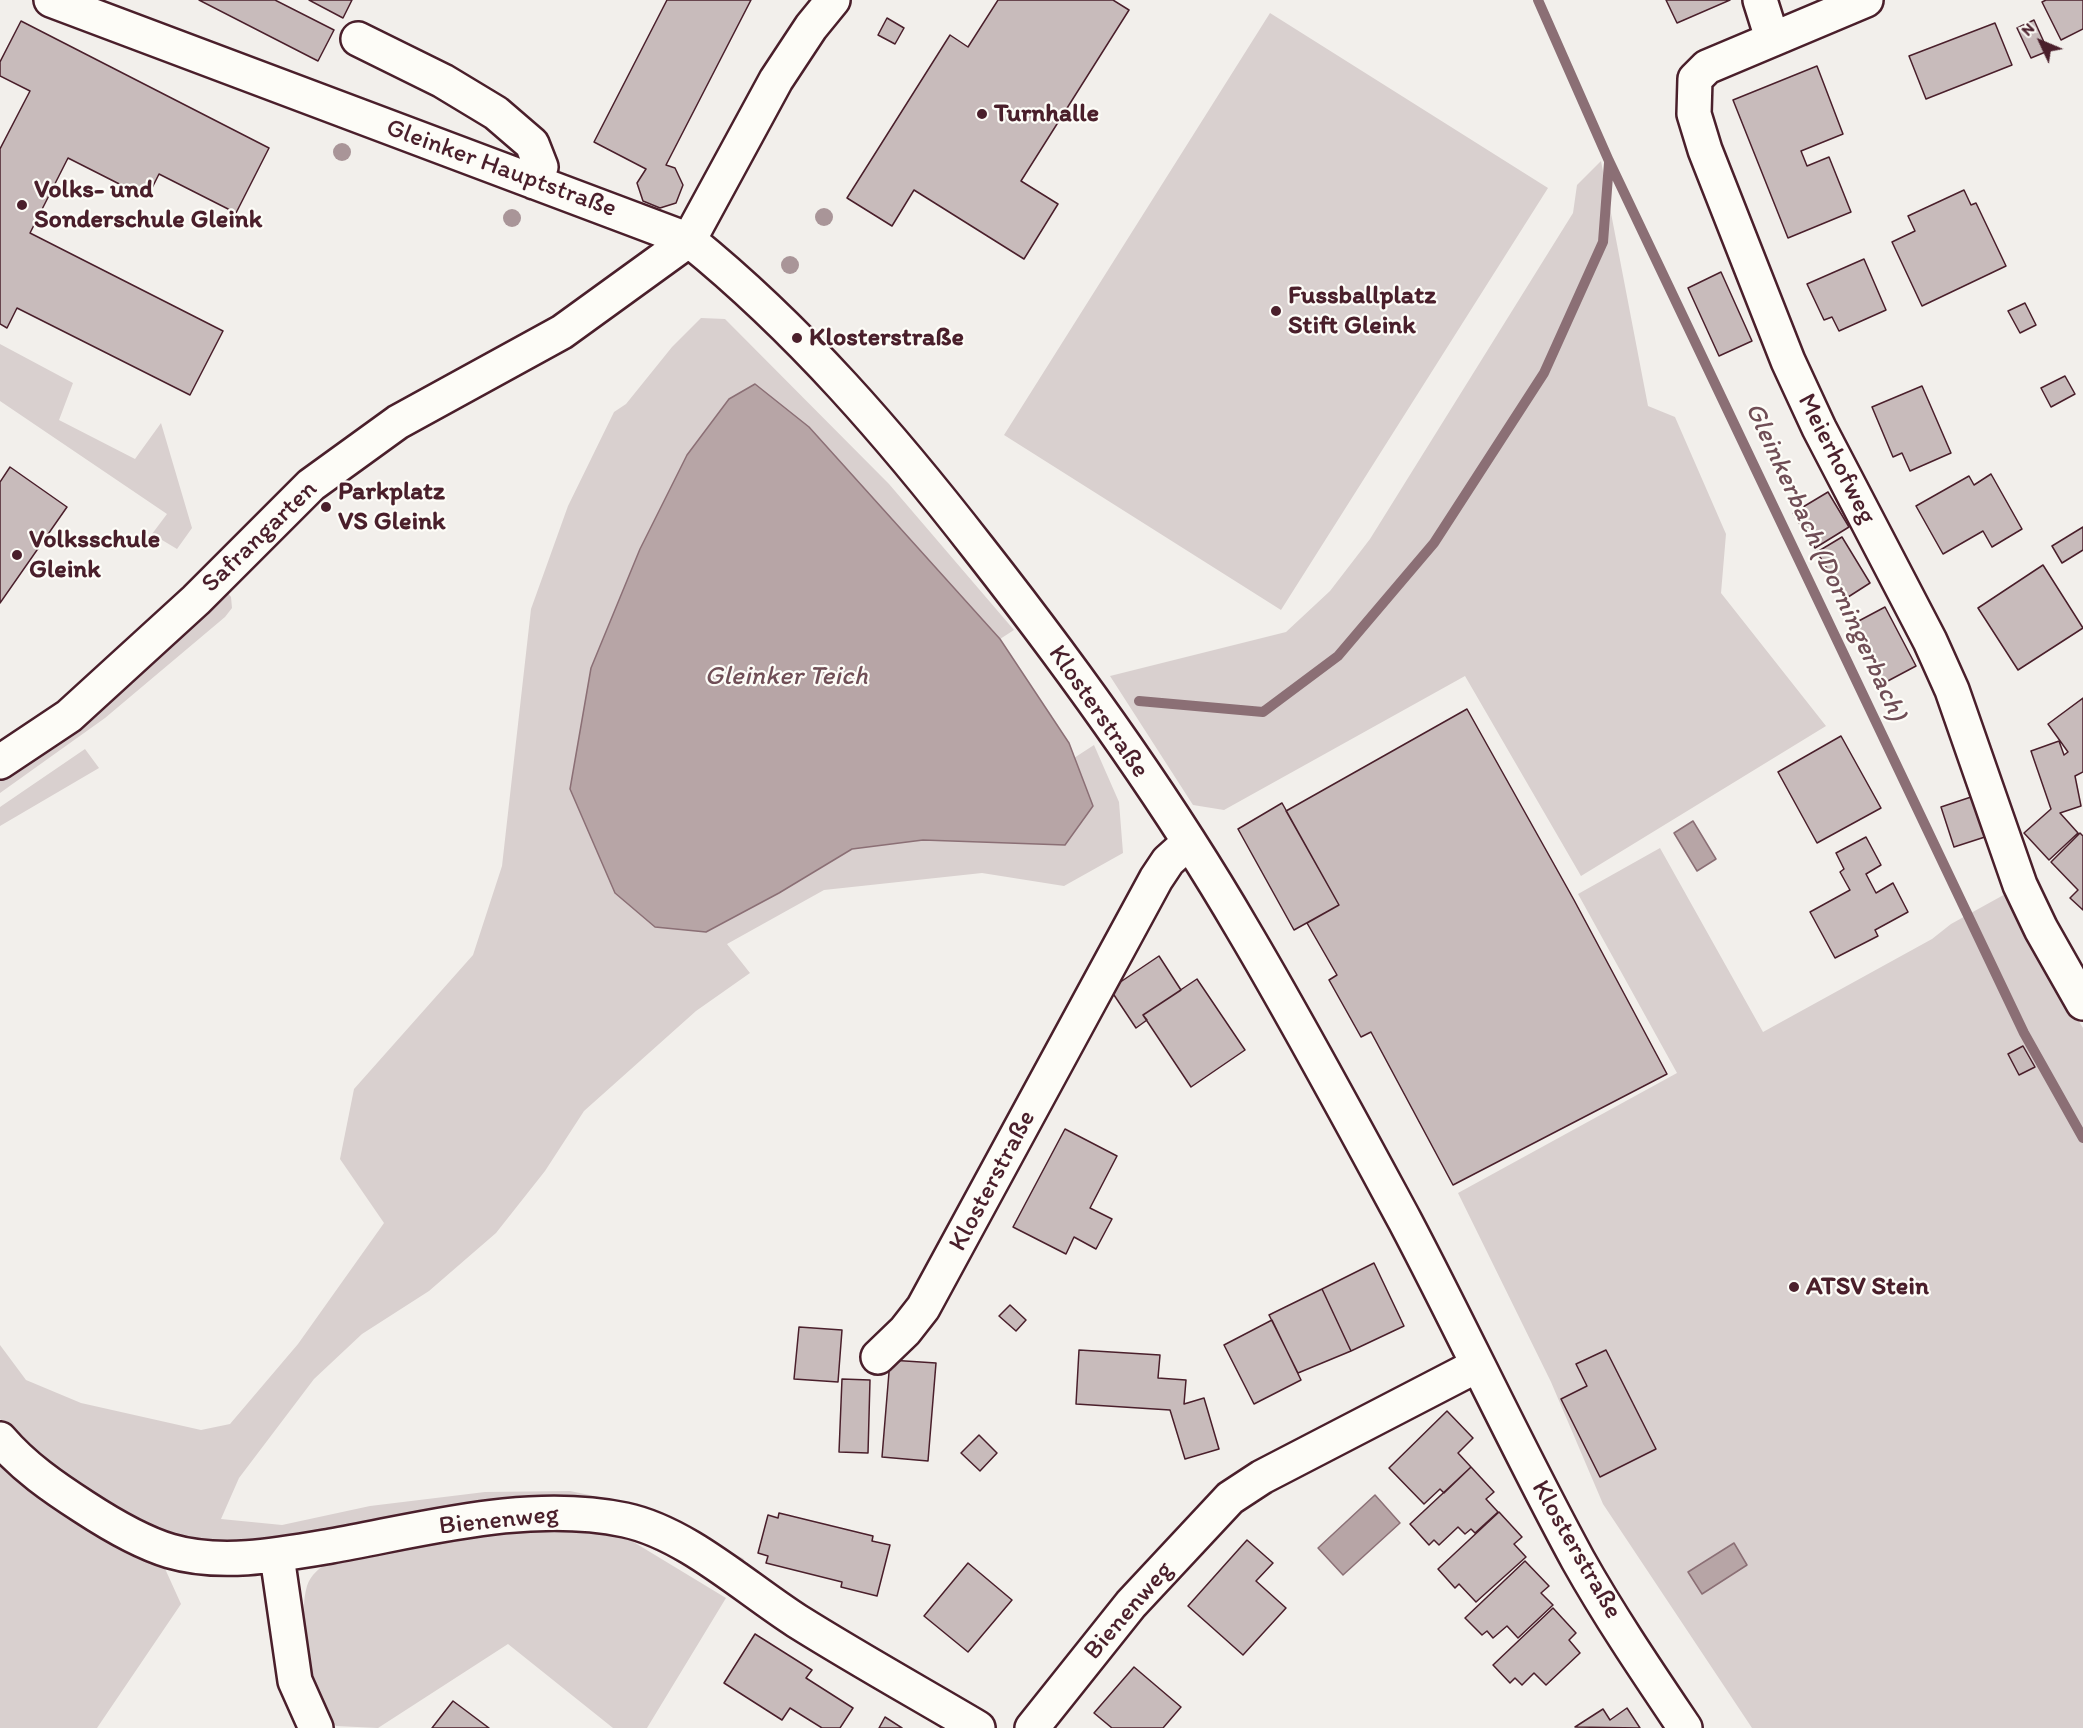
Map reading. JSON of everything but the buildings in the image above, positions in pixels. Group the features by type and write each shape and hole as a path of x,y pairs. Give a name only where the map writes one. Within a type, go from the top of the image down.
{"street":[{"name":"Gleinker Hauptstraße","path":"51,0 689,240"},
{"path":"1760,0 1772,38"},
{"name":"Meierhofweg","path":"1866,0 1707,67 1695,78 1694,114 1705,150 1788,361 1819,428 1930,641 1952,690 2020,885 2041,929 2083,1003"},
{"path":"689,240 776,80 829,2"},
{"path":"357,39 443,81 496,113 532,144 541,167 534,182"},
{"name":"Safrangarten","path":"0,762 69,716 196,600 310,485 398,422 562,332 689,240"},
{"name":"Klosterstraße","path":"689,240 736,279 797,338 862,404 910,461 1078,680 1188,843 1240,924 1300,1029 1407,1226 1582,1566 1685,1728"},
{"name":"Klosterstraße","path":"878,1357 905,1331 923,1308 1155,879 1168,861 1188,843"},
{"name":"Bienenweg","path":"1032,1728 1131,1604 1230,1498 1262,1477 1478,1365"},
{"name":"Bienenweg","path":"0,1439 46,1483 133,1536 171,1551 204,1556 277,1556 515,1516 588,1513 628,1521 660,1533 699,1554 797,1621 978,1728"},
{"path":"277,1556 296,1681 316,1728"}],"shaded area":[{"name":"Fussballplatz Stift Gleink","path":"1270,13 1548,188 1281,610 1004,435"},
{"path":"1601,161 1648,406 1675,417 1726,534 1721,593 1826,726 1581,876 1465,676 1224,810 1193,805 1110,676 1286,632 1330,591 1370,539 1573,213 1577,185"},
{"path":"701,318 725,319 889,484 1014,630 1000,639 809,427 729,399 687,455 640,549 779,893 852,849 923,840 1064,845 1093,806 1074,758 1094,745 1119,802 1123,853 1064,886 982,873 824,890 727,944 750,973 696,1011 584,1111 545,1171 496,1233 429,1291 362,1334 314,1379 239,1478 221,1519 282,1525 370,1506 485,1492 570,1491 638,1505 666,1517 744,1559 740,1569 648,1518 233,1546 162,1535 94,1496 41,1458 0,1419 0,1345 26,1380 81,1403 201,1430 230,1424 298,1344 384,1223 340,1159 354,1089 473,955 502,866 531,609 568,506 614,412 626,404 672,347"},
{"path":"0,344 73,383 59,420 135,459 161,423 192,528 177,549 152,534 167,514 0,401"},
{"path":"225,589 231,597 232,608 225,617 105,718 0,793 0,781 15,772"},
{"path":"85,749 99,768 0,826 0,807"},
{"name":"ATSV Stein","path":"1660,848 1763,1032 1932,939 1951,924 2009,892 2039,955 2083,1028 2083,1728 1752,1728 1603,1504 1551,1382 1458,1193 1677,1073 1578,894"},
{"path":"0,1460 162,1562 181,1604 97,1728 0,1728"},
{"path":"527,1523 617,1532 726,1598 647,1728 613,1728 508,1644 378,1728 336,1726 318,1704 313,1693 307,1663 304,1628 305,1598 307,1586 316,1572 328,1562"}],"water":[{"name":"Gleinker Teich","path":"755,384 809,427 1000,639 1069,743 1093,806 1065,845 923,840 852,849 779,893 706,932 655,927 615,893 570,789 591,668 640,549 687,455 729,399"},
{"path":"1693,821 1716,859 1697,871 1674,833"},
{"path":"1375,1495 1400,1523 1343,1575 1318,1548"},
{"path":"1734,1543 1747,1565 1702,1594 1688,1572"}],"waterway":[{"name":"Gleinkerbach (Dorningerbach)","path":"1538,0 1609,161 2024,1033 2083,1138"},
{"path":"1139,701 1263,712 1338,656 1434,543 1544,373 1603,242 1609,163"}],"place":[{"name":"Turnhalle","path":"982,114"},
{"name":"Volks- und Sonderschule Gleink","path":"22,205"},
{"name":"Fussballplatz Stift Gleink","path":"1276,311"},
{"name":"Klosterstraße","path":"797,338"},
{"name":"Parkplatz VS Gleink","path":"326,507"},
{"name":"Volksschule Gleink","path":"17,555"},
{"name":"ATSV Stein","path":"1794,1287"}]}
